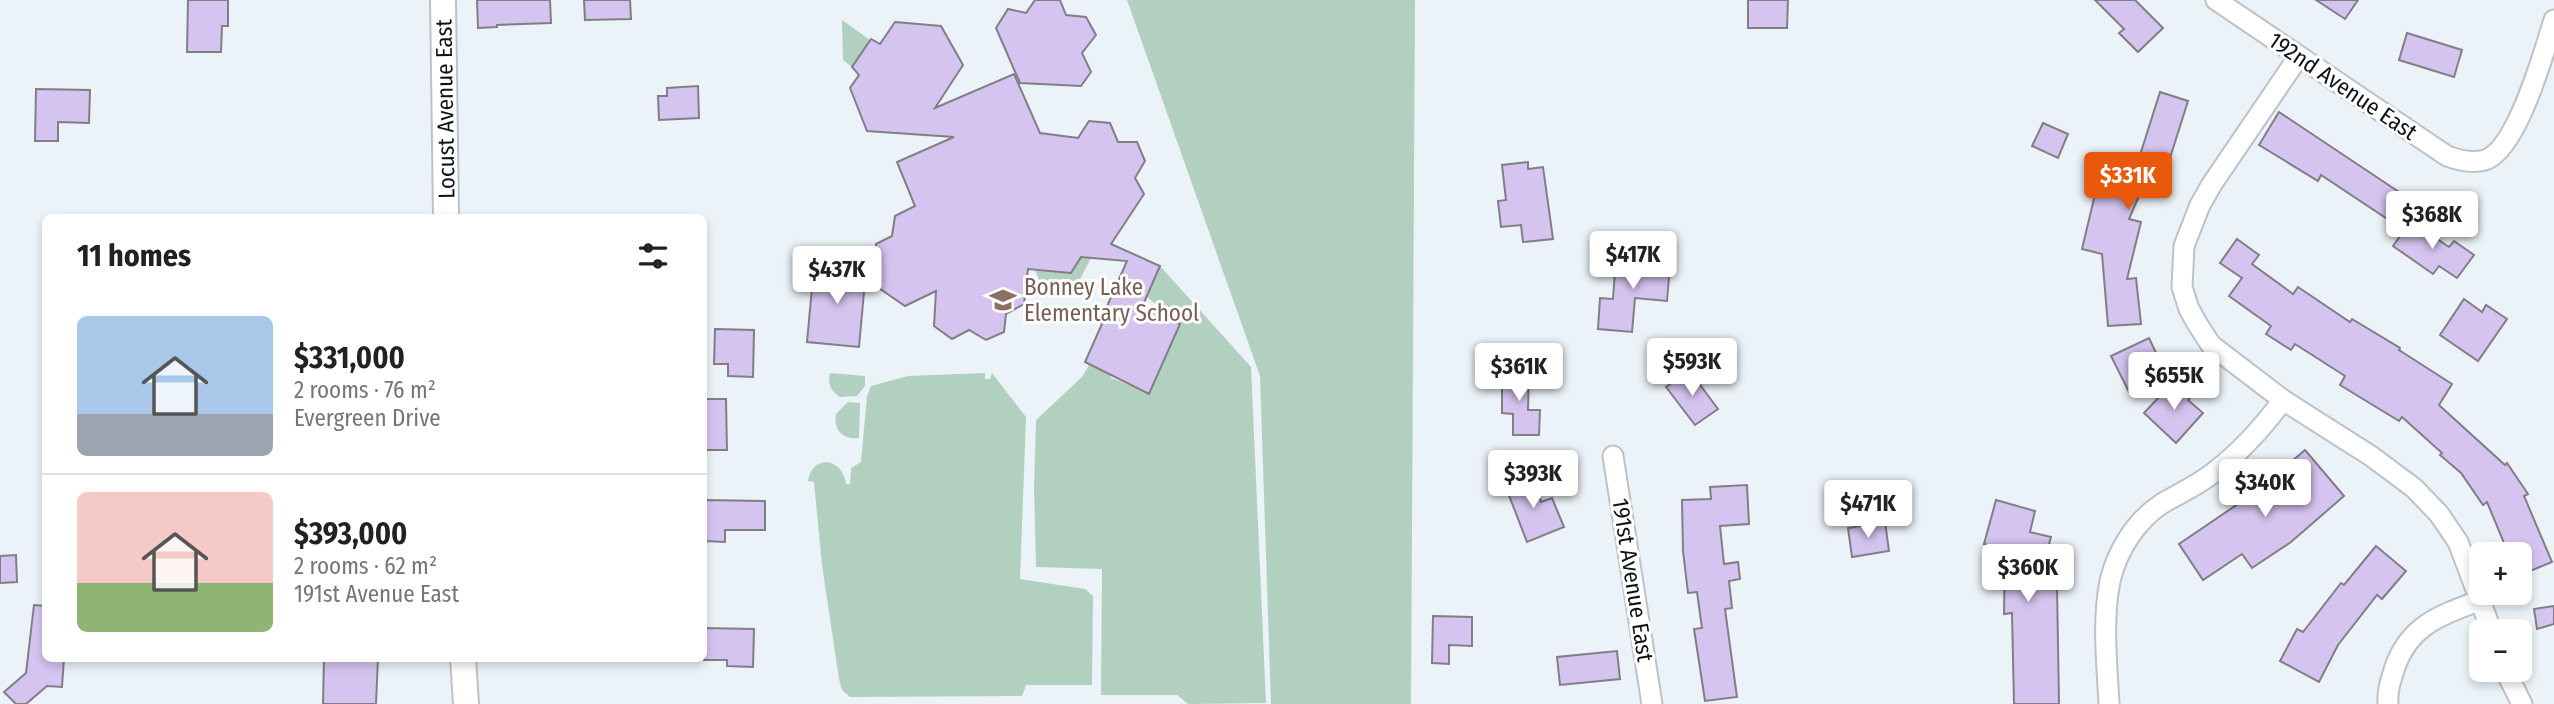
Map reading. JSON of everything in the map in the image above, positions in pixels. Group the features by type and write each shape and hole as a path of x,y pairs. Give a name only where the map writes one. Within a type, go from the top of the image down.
{"street":[{"name":"Locust Avenue East","path":"443,0 446,214"},
{"name":"192nd Avenue East","path":"2216,0 2447,156 2461,161 2486,160 2506,144 2535,83 2554,20"},
{"path":"2299,56 2200,205 2184,246 2182,287 2189,309 2211,345 2283,400 2371,456 2414,488 2439,514 2458,542 2469,570"},
{"path":"2109,704 2106,607 2118,557 2130,535 2161,505 2213,473 2239,451 2263,427 2283,400"},
{"name":"191st Avenue East","path":"1613,456 1652,704"},
{"path":"2388,704 2387,692 2399,656 2410,638 2434,619 2469,605"},
{"path":"463,662 466,704"},
{"path":"2511,682 2522,704"}],"green space":[{"path":"1127,0 1415,0 1411,704 1271,704 1260,376"},
{"path":"842,20 870,40 852,67 843,60"},
{"path":"1091,258 1076,287 1041,284 1031,261"},
{"path":"1160,266 1251,367 1266,703 1188,704 1177,695 1101,695 1102,569 1036,567 1036,420 1082,377 1089,365 1111,375 1111,378 1150,393 1163,364 1138,353 1179,324 1146,296"},
{"path":"830,373 865,376 865,386 857,396 840,397 830,387"},
{"path":"985,373 985,379 990,379 992,373 1026,417 1020,579 1085,589 1093,596 1092,685 1026,685 1022,696 850,697 842,690 839,679 822,565 814,482 808,481 811,472 821,463 834,464 844,475 846,484 850,484 851,468 861,462 867,396 871,386 908,376"},
{"path":"848,402 860,403 859,438 844,436 836,425 836,414"}],"building":[{"path":"188,0 228,0 228,26 222,26 221,52 187,52"},
{"path":"477,0 550,0 551,23 478,28"},
{"path":"584,0 630,0 631,19 585,20"},
{"path":"1035,0 1060,0 1066,15 1086,17 1096,35 1082,53 1091,72 1081,86 1020,83 996,28 1008,9 1026,13"},
{"path":"1748,0 1788,0 1787,28 1748,28"},
{"path":"2095,0 2135,0 2163,28 2138,52 2119,33 2124,29"},
{"path":"2316,0 2358,0 2345,19"},
{"path":"895,22 941,26 963,65 935,108 1014,74 1040,133 1078,138 1089,121 1110,123 1118,142 1137,142 1145,161 1135,178 1144,194 1111,244 1160,266 1142,307 1180,324 1149,394 1085,362 1127,261 1081,257 1071,273 1028,269 1024,304 1006,314 1004,332 986,340 969,330 952,339 934,326 936,291 905,306 873,284 876,244 892,236 895,216 915,206 897,162 954,137 867,131 850,88 859,75 852,67 871,39 880,44"},
{"path":"2407,33 2462,50 2454,77 2399,60"},
{"path":"698,86 699,118 659,120 658,96 667,96 667,88"},
{"path":"36,89 90,90 89,123 58,122 58,141 35,141"},
{"path":"2160,92 2188,101 2170,158 2157,154 2129,219 2141,222 2127,279 2136,278 2141,324 2108,326 2102,254 2082,249 2096,190 2109,160 2135,171"},
{"path":"2279,112 2408,198 2392,222 2321,175 2318,181 2259,145"},
{"path":"2043,123 2068,134 2058,158 2032,146"},
{"path":"1528,162 1528,169 1543,167 1553,239 1523,242 1521,225 1501,227 1498,201 1506,200 1502,165"},
{"path":"2411,221 2449,247 2454,241 2474,255 2457,278 2439,266 2433,274 2393,246"},
{"path":"2237,239 2259,255 2252,264 2293,294 2298,287 2350,322 2352,319 2400,348 2399,350 2452,384 2439,405 2505,465 2507,463 2528,494 2524,496 2552,562 2532,570 2532,542 2504,542 2487,502 2483,505 2461,473 2402,417 2399,421 2340,385 2345,376 2295,344 2291,350 2266,334 2271,326 2229,296 2242,278 2220,263"},
{"path":"1616,257 1661,259 1661,265 1670,265 1667,301 1635,298 1632,332 1598,329 1600,298 1613,299"},
{"path":"814,266 866,270 859,347 807,342"},
{"path":"2464,299 2482,312 2486,305 2507,319 2478,361 2440,335"},
{"path":"715,329 754,330 753,377 728,376 728,364 714,364"},
{"path":"2149,338 2166,374 2129,392 2111,356"},
{"path":"1502,370 1529,370 1528,410 1540,410 1539,435 1513,435 1513,414 1502,413"},
{"path":"1689,370 1718,409 1695,425 1666,387"},
{"path":"2174,381 2191,397 2188,400 2203,413 2176,443 2144,413"},
{"path":"707,399 726,399 727,450 707,450"},
{"path":"2305,450 2344,496 2291,542 2252,568 2242,554 2203,580 2179,544 2257,491"},
{"path":"1530,475 1541,502 1552,498 1564,527 1527,542 1505,485"},
{"path":"1747,485 1749,524 1720,526 1724,564 1738,562 1740,579 1729,581 1732,608 1725,609 1737,697 1705,701 1694,629 1702,628 1697,592 1688,593 1683,551 1682,500 1711,499 1710,487"},
{"path":"707,500 765,501 765,530 725,530 725,542 707,541"},
{"path":"1996,500 2035,511 2030,532 2051,537 2045,559 2045,585 2057,585 2059,704 2014,704 2012,613 2004,614 2005,549 1984,544"},
{"path":"1885,522 1889,551 1852,557 1848,528"},
{"path":"2376,546 2406,571 2382,599 2377,595 2338,645 2319,682 2280,661 2297,629 2303,632 2341,583 2344,585"},
{"path":"16,555 17,582 0,583 0,556"},
{"path":"34,605 42,606 42,662 64,662 62,687 47,686 26,704 16,704 4,692 26,673"},
{"path":"2554,606 2554,624 2537,629 2534,609"},
{"path":"1433,616 1472,617 1472,646 1449,645 1449,664 1432,663"},
{"path":"707,628 754,629 753,667 727,666 727,660 707,660"},
{"path":"1617,651 1620,679 1560,685 1557,657"},
{"path":"324,662 378,662 376,704 323,704"}],"place":[{"name":"Bonney Lake Elementary School","path":"1003,300"}]}
